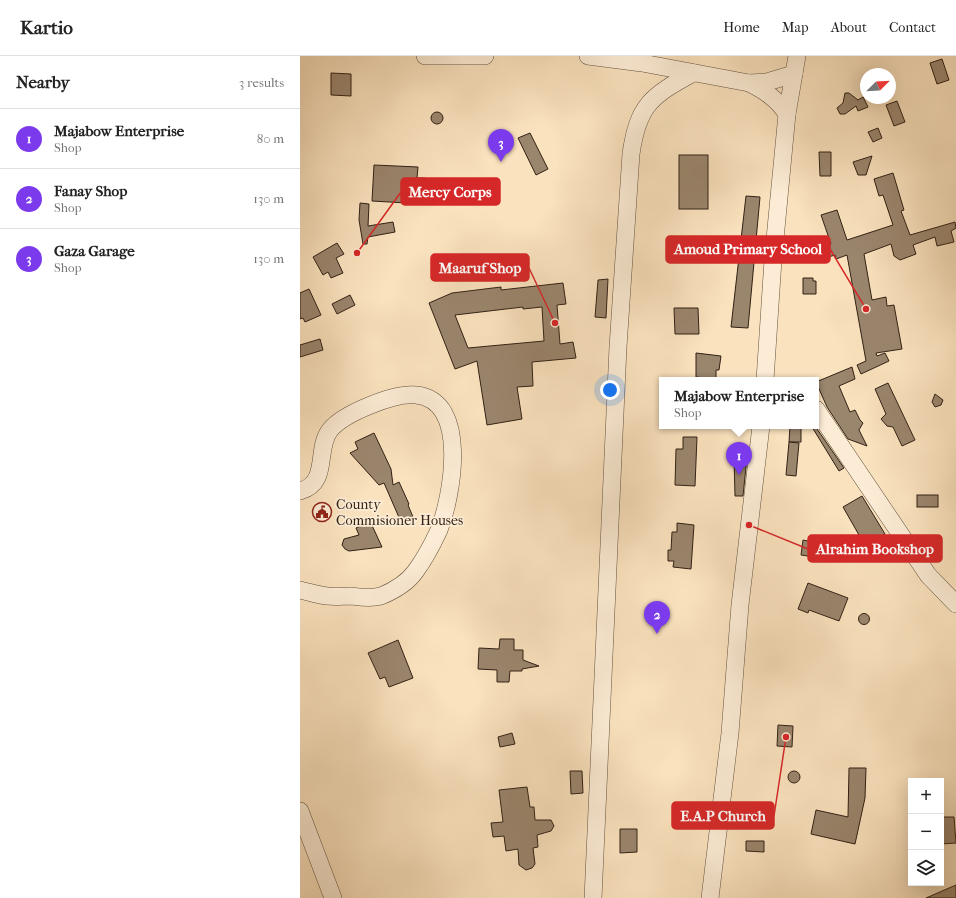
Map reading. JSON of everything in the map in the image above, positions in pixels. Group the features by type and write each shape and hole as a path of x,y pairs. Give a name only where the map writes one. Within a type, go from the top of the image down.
{"street":[{"path":"425,56 485,56"},
{"path":"588,56 749,83 767,82 794,74"},
{"path":"765,377 773,260 787,114 797,56"},
{"path":"593,898 618,347 631,154 634,130 642,110 656,95 693,73"},
{"path":"749,83 766,92 779,102 787,114"},
{"path":"300,491 310,486 318,476 325,441 330,430 340,421 359,411 393,398 416,395 428,399 438,406 445,414 450,432 453,468 446,505 438,530 414,572 402,585 392,591 380,596 366,599 326,596 300,590"},
{"path":"819,413 928,575 952,593"},
{"path":"710,898 730,733 740,605 760,429"},
{"path":"300,811 333,898"}],"building":[{"path":"942,59 949,80 937,84 930,63"},
{"path":"331,73 351,74 351,96 331,95"},
{"path":"845,93 849,93 858,100 860,99 860,104 866,104 868,107 858,111 856,106 845,114 840,114 837,108 843,103"},
{"path":"896,101 905,122 894,126 886,105 896,104"},
{"path":"435,112 439,112 443,118 439,124 435,124 431,120 431,116"},
{"path":"878,128 882,138 873,142 868,132"},
{"path":"530,133 548,169 536,175 518,138"},
{"path":"819,152 831,152 831,176 820,176"},
{"path":"679,155 708,155 708,209 679,209"},
{"path":"872,156 866,175 858,175 853,162"},
{"path":"374,165 418,167 417,178 425,178 424,204 372,201"},
{"path":"893,173 904,210 901,211 910,235 955,222 956,228 951,231 954,242 937,246 935,237 913,245 916,254 900,260 894,256 891,244 864,254 872,300 886,297 887,306 894,305 902,349 876,353 877,356 885,353 889,361 861,374 857,365 866,361 847,255 836,259 835,255 815,261 812,250 831,244 821,215 837,210 847,240 893,225 883,195 879,196 874,179"},
{"path":"746,196 760,197 748,328 731,327"},
{"path":"360,203 369,204 368,226 393,222 395,232 368,237 367,244 363,244 359,220"},
{"path":"337,243 344,254 336,258 343,273 331,278 328,272 323,275 313,257"},
{"path":"803,278 813,278 813,281 816,281 816,294 803,294"},
{"path":"608,279 606,318 595,317 598,280"},
{"path":"563,283 566,304 557,305 560,344 573,342 576,358 532,362 533,386 517,387 522,419 487,425 477,361 455,369 429,303 452,293 501,287 501,290","holes":["523,307 523,309 542,307 544,341 468,348 455,315"]},
{"path":"309,289 321,315 305,322 303,318 300,319 300,293"},
{"path":"350,295 355,305 337,314 332,304"},
{"path":"674,308 698,308 699,334 675,334"},
{"path":"320,339 323,350 300,357 300,345"},
{"path":"696,353 721,356 719,370 716,370 716,377 696,377"},
{"path":"852,367 855,379 839,386 850,412 855,410 863,423 859,430 867,446 848,439 827,407 819,389 819,381"},
{"path":"888,383 915,440 902,446 893,427 887,426 881,419 886,414 875,389"},
{"path":"935,394 943,400 941,405 935,407 932,402"},
{"path":"790,429 801,429 801,442 789,442"},
{"path":"813,429 817,429 844,468 839,471"},
{"path":"374,433 391,469 393,485 399,482 413,517 401,522 384,483 379,485 350,453 358,449 355,442"},
{"path":"683,437 697,437 695,486 675,485 676,449 683,449"},
{"path":"789,442 799,443 796,476 786,475"},
{"path":"734,457 747,457 743,496 735,496"},
{"path":"917,495 938,495 938,507 917,507"},
{"path":"862,496 885,534 860,548 854,538 859,535 843,507"},
{"path":"370,521 382,547 349,551 345,549 342,545 344,539 359,535 356,528"},
{"path":"677,523 694,525 691,569 673,567 674,561 668,561 668,550 671,550 672,532 677,532"},
{"path":"803,540 841,548 840,561 801,555"},
{"path":"808,583 848,598 839,621 809,610 808,613 798,609"},
{"path":"862,614 866,614 868,615 868,623 862,624 859,621 859,617"},
{"path":"500,639 514,639 514,650 523,650 523,660 539,666 522,669 522,671 510,671 509,682 497,682 497,670 478,669 479,648 499,649"},
{"path":"398,640 413,678 389,687 385,677 380,679 368,653"},
{"path":"778,725 793,726 792,747 777,746"},
{"path":"512,733 515,744 500,747 498,737"},
{"path":"849,768 866,768 865,798 855,844 811,834 816,810 848,817"},
{"path":"570,771 582,771 583,793 571,794"},
{"path":"796,771 799,772 799,782 792,783 789,782 788,775 789,772"},
{"path":"527,787 530,807 534,807 535,820 551,820 554,826 551,831 537,835 538,847 533,848 535,864 532,868 526,870 519,865 518,849 506,851 504,836 493,837 491,823 503,822 499,790"},
{"path":"944,817 954,817 956,843 944,844"},
{"path":"620,829 637,829 637,852 620,853"},
{"path":"746,841 764,841 764,852 746,851"},
{"path":"956,885 956,898 926,898"}],"place":[{"name":"Gaza Garage","path":"501,162"},
{"name":"Mercy Corps","path":"357,253"},
{"name":"Amoud Primary School","path":"866,309"},
{"name":"Maaruf Shop","path":"555,323"},
{"name":"Majabow Enterprise","path":"739,475"},
{"name":"County Commisioner Houses","path":"322,512"},
{"name":"Alrahim Bookshop","path":"749,525"},
{"name":"Fanay Shop","path":"657,634"},
{"name":"E.A.P Church","path":"786,737"}]}
